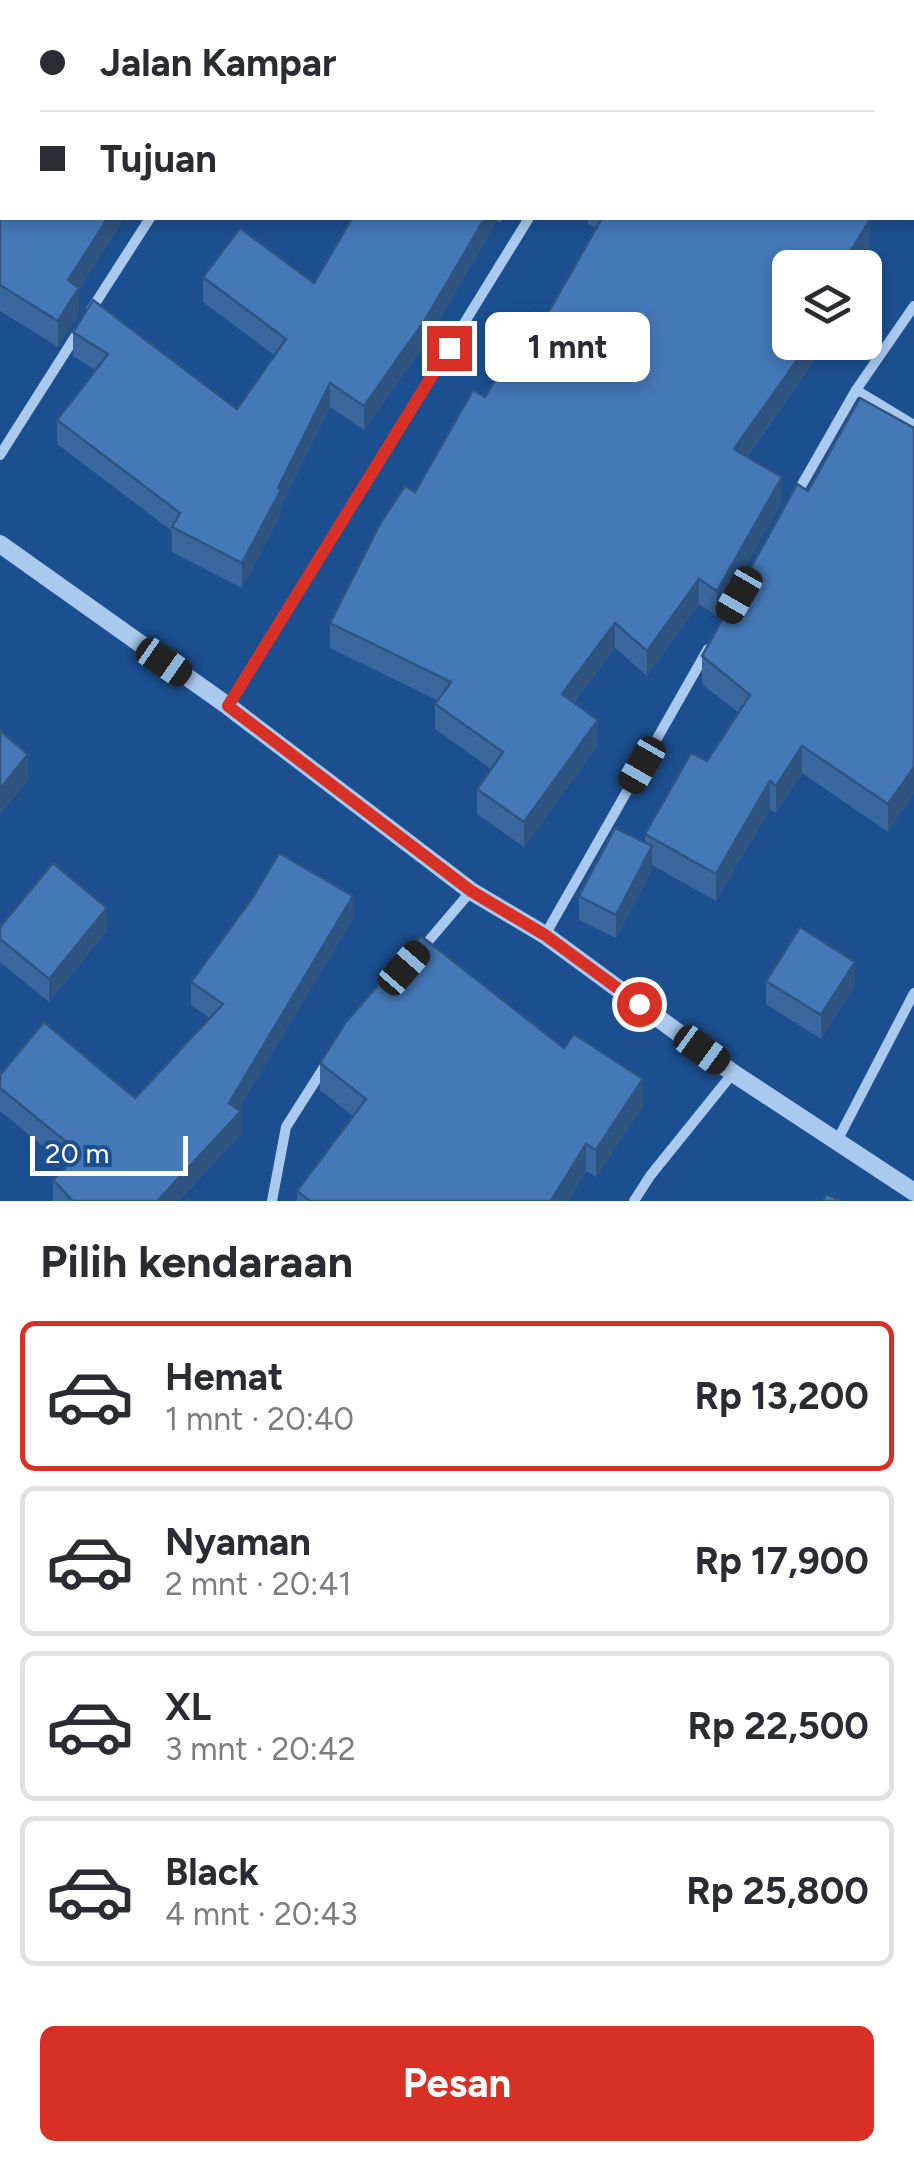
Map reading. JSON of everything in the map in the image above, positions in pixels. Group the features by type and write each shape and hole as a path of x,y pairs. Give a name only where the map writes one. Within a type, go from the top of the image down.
{"street":[{"path":"0,455 149,220"},
{"path":"228,706 528,220"},
{"path":"788,510 856,390 914,306"},
{"path":"856,390 914,425"},
{"path":"0,544 228,706 471,891 545,935 733,1073 914,1192"},
{"path":"545,935 710,646"},
{"path":"410,961 471,891"},
{"path":"837,1140 914,993"},
{"path":"272,1201 286,1127 338,1045"},
{"path":"634,1201 733,1073"}],"building":[{"path":"0,220 107,220 68,280 79,288 58,321 0,285"},
{"path":"351,220 484,220 425,320 364,406 330,383 242,563 172,527 180,513 57,420 108,354 73,332 93,300 237,409 286,339 203,277 240,228 314,283"},
{"path":"601,220 870,220 851,250 772,250 772,360 797,360 734,449 782,477 717,591 699,579 647,651 615,623 562,694 598,720 524,822 477,789 503,752 435,704 451,682 330,623 381,522 405,486 415,492 473,390 485,397 535,312 545,318"},
{"path":"860,398 914,428 914,767 888,804 802,746 776,786 770,781 716,874 645,834 691,753 707,761 750,695 702,656 797,484 808,491"},
{"path":"0,731 28,754 0,789"},
{"path":"615,828 652,846 616,915 579,896"},
{"path":"279,853 353,896 229,1103 241,1111 157,1201 73,1201 53,1180 80,1153 0,1088 0,1075 44,1022 135,1098 223,1004 191,982 253,897"},
{"path":"53,863 107,908 49,979 0,939 0,927"},
{"path":"800,927 855,962 821,1015 766,981"},
{"path":"421,936 564,1048 574,1034 643,1079 596,1150 586,1144 551,1201 310,1201 297,1191 366,1099 320,1063 345,1023"},
{"path":"826,1194 841,1201 823,1201"}],"route":[{"path":"449,348 228,706 471,891 545,935 639,1004"}]}
